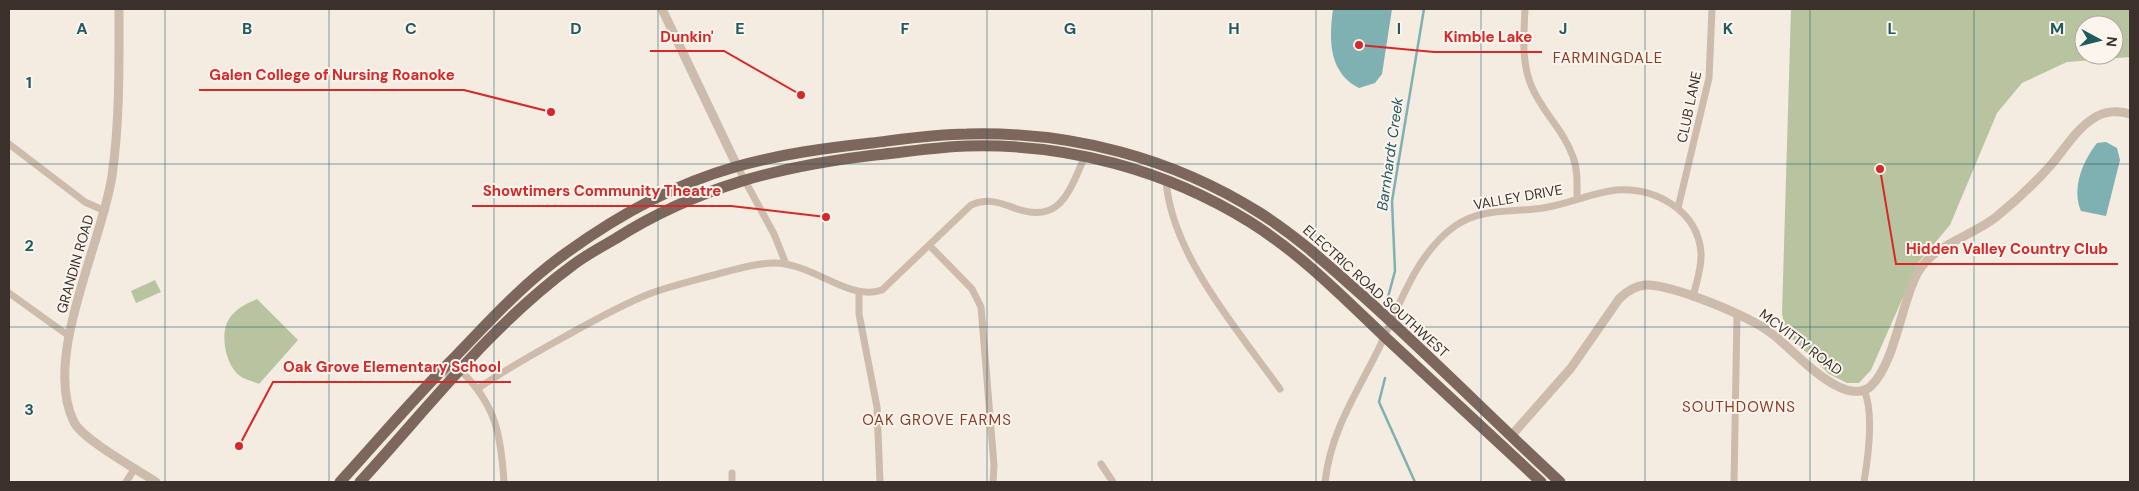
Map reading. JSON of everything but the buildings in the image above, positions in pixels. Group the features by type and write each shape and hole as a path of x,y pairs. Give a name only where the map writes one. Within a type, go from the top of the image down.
{"main road":[{"name":"ELECTRIC ROAD SOUTHWEST","path":"340,482 437,374 509,299 576,245 656,198 737,166 799,152 967,134 1037,136 1108,148 1172,169 1230,195 1259,212 1316,254 1392,322 1560,482"},
{"name":"ELECTRIC ROAD SOUTHWEST","path":"360,482 525,304 593,250 664,210 745,179 803,165 936,148 1005,146 1086,156 1138,170 1166,180 1223,206 1272,237 1306,263 1541,482"}],"street":[{"name":"GRANDIN ROAD","path":"120,9 116,145 105,211 69,336 64,370 65,392 68,408 75,425 89,438 156,482"},
{"path":"662,9 737,166 782,250 786,264"},
{"path":"1525,9 1525,51 1528,74 1536,96 1560,132 1573,156 1577,199"},
{"name":"CLUB LANE","path":"1678,208 1709,78 1712,9"},
{"path":"1864,482 1869,425 1868,398 1864,390 1870,387 1884,364 1917,273 1941,248 1994,219 2024,193 2075,136 2095,117 2114,112 2130,114"},
{"path":"9,144 85,202 105,211"},
{"path":"478,388 513,365 610,312 648,295 737,269 764,264 786,264 816,272 859,293 873,293 882,290 965,210 979,202 997,202 1029,214 1044,213 1052,208 1071,188 1086,156"},
{"path":"1166,180 1170,207 1192,262 1280,388"},
{"name":"VALLEY DRIVE","path":"1325,482 1329,456 1341,420 1379,348 1383,335 1392,322 1426,256 1439,239 1456,225 1484,213 1542,208 1616,190 1638,191 1664,198 1678,208 1693,226 1700,244 1700,265 1693,297"},
{"path":"929,245 972,289 981,306 994,465 993,482"},
{"name":"MCVITTY ROAD","path":"1511,436 1571,368 1614,306 1626,292 1639,286 1647,285 1693,297 1737,314 1770,332 1834,384 1852,391 1864,390"},
{"path":"9,293 69,336"},
{"path":"859,293 859,314 877,407 880,482"},
{"path":"1734,482 1737,314"},
{"path":"437,374 461,371 478,388 492,412 498,431 504,482"},
{"path":"1101,464 1113,482"},
{"path":"126,482 135,468"},
{"path":"732,473 732,482"}],"green space":[{"path":"1791,9 2130,9 2130,57 2124,57 2124,15 2074,15 2074,61 2067,62 2022,83 1997,113 1950,225 1918,263 1871,370 1859,383 1847,383 1829,374 1787,334 1782,314"},
{"path":"155,280 161,292 136,303 131,291"},
{"path":"257,299 298,340 259,384 242,377 235,371 228,358 224,341 226,325 232,315"}],"water":[{"path":"1333,9 1392,9 1382,74 1375,83 1359,88 1341,73 1336,64 1331,43"},
{"path":"2106,142 2117,148 2120,160 2106,216 2081,211 2077,193 2080,175 2087,158 2097,143"}],"waterway":[{"name":"Barnhardt Creek","path":"1387,301 1395,271 1392,201 1424,9"},
{"name":"Barnhardt Creek","path":"1385,378 1379,402 1415,482"}],"place":[{"name":"Kimble Lake","path":"1359,45"},
{"name":"Dunkin'","path":"801,95"},
{"name":"Galen College of Nursing Roanoke","path":"551,112"},
{"name":"Hidden Valley Country Club","path":"1880,169"},
{"name":"Showtimers Community Theatre","path":"826,217"},
{"name":"Oak Grove Elementary School","path":"239,446"}],"district":[{"name":"FARMINGDALE","path":"1608,58"},
{"name":"SOUTHDOWNS","path":"1739,407"},
{"name":"OAK GROVE FARMS","path":"937,420"}]}
